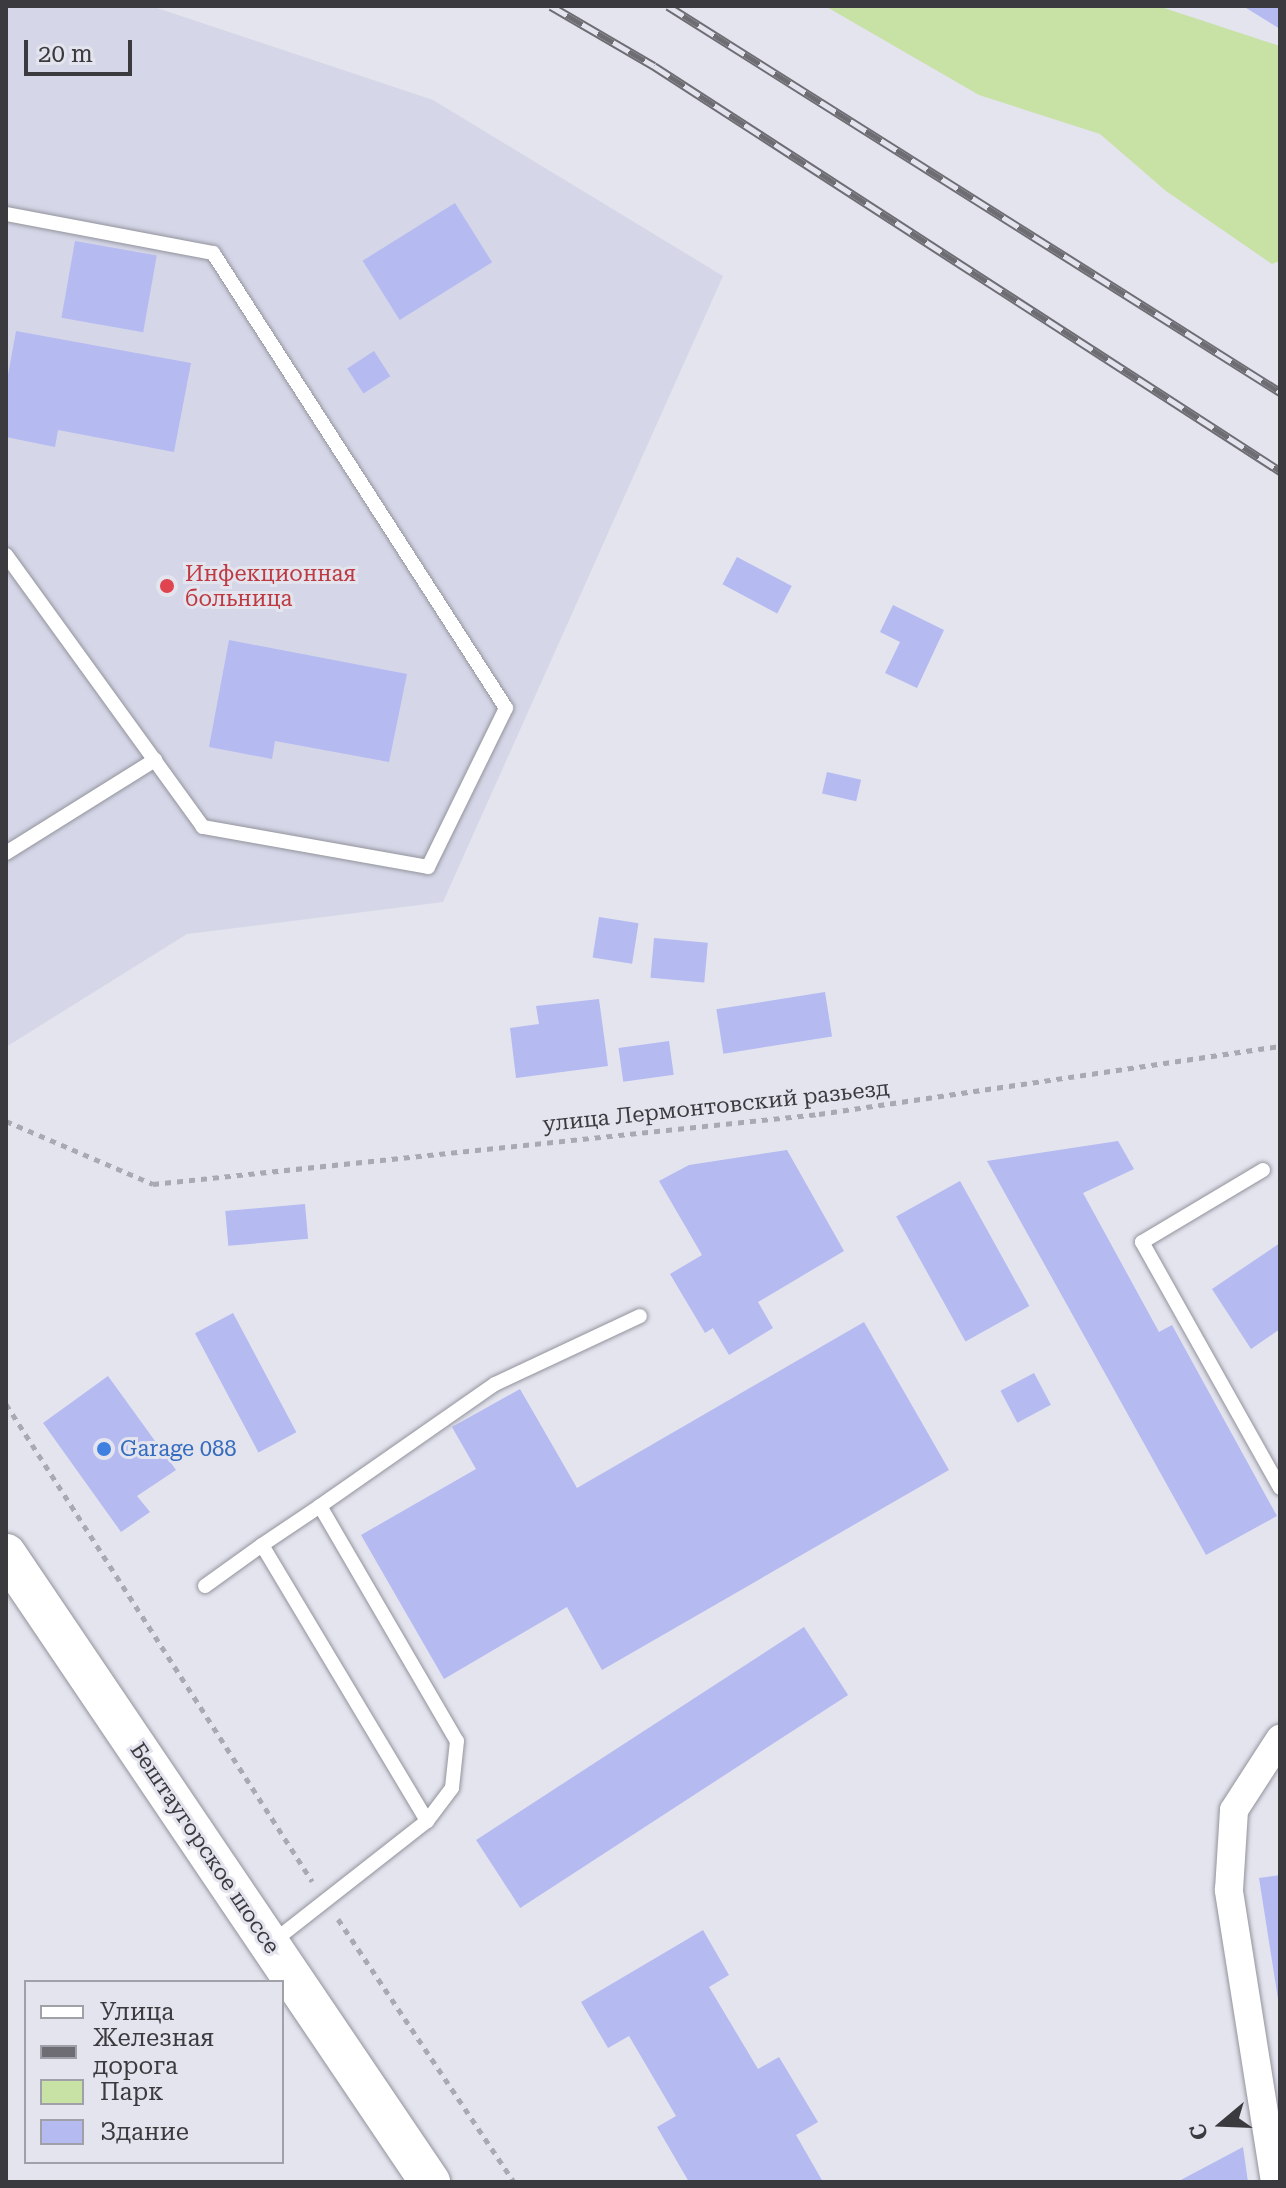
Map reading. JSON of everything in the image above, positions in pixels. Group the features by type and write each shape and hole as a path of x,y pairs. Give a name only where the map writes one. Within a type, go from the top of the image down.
{"main road":[{"name":"Бештаугорское шоссе","path":"6,1554 430,2182"}],"street":[{"path":"1275,2182 1229,1890 1234,1810 1280,1739"}],"lane":[{"path":"6,214 213,253 506,708 428,867 203,827 6,555"},
{"path":"6,853 155,760"},
{"path":"1263,1170 1142,1242 1280,1488"},
{"path":"205,1586 495,1384 640,1316"},
{"path":"270,1944 427,1821 452,1788 457,1741 320,1506"},
{"path":"262,1545 427,1821"}],"path":[{"name":"улица Лермонтовский разьезд","path":"6,1121 153,1184 819,1114 1280,1046"},
{"path":"6,1404 325,1901 514,2182"}],"shaded area":[{"path":"6,6 151,6 433,100 723,276 443,902 187,934 6,1047"}],"green space":[{"path":"825,6 1158,6 1280,46 1280,261 1272,264 1166,191 1100,134 979,95"}],"building":[{"path":"1243,6 1280,6 1280,29"},
{"path":"455,203 492,262 400,320 363,261"},
{"path":"75,241 157,255 143,332 61,318"},
{"path":"16,331 191,363 174,452 58,430 55,447 6,437 6,386"},
{"path":"374,351 390,376 364,394 347,368"},
{"path":"737,557 792,586 777,613 722,584"},
{"path":"893,605 944,630 917,688 885,673 900,642 880,632"},
{"path":"229,640 407,674 389,762 275,741 272,759 209,747"},
{"path":"827,772 861,780 856,801 822,793"},
{"path":"599,917 639,923 632,964 593,957"},
{"path":"654,938 708,943 704,983 651,978"},
{"path":"825,992 832,1036 723,1054 716,1009"},
{"path":"599,999 608,1066 516,1078 510,1028 539,1024 536,1006"},
{"path":"669,1041 674,1075 623,1082 618,1048"},
{"path":"1118,1141 1134,1169 1083,1193 1159,1332 1172,1325 1277,1516 1206,1555 987,1161"},
{"path":"787,1150 844,1251 758,1302 773,1328 729,1355 713,1328 705,1333 670,1274 702,1255 659,1181 689,1165"},
{"path":"960,1181 1029,1306 965,1341 896,1216"},
{"path":"305,1204 308,1239 228,1246 225,1211"},
{"path":"1280,1243 1280,1329 1251,1349 1212,1289"},
{"path":"233,1313 296,1432 258,1452 195,1333"},
{"path":"864,1322 949,1470 602,1670 567,1607 444,1679 361,1535 476,1469 452,1427 520,1389 577,1488"},
{"path":"1034,1373 1051,1405 1017,1423 1000,1391"},
{"path":"108,1376 176,1470 137,1496 150,1512 121,1532 43,1423"},
{"path":"804,1627 848,1695 520,1908 476,1840"},
{"path":"1280,1875 1280,1999 1278,1999 1259,1878"},
{"path":"703,1930 729,1975 709,1987 758,2069 779,2057 818,2122 796,2135 823,2182 689,2182 657,2127 676,2116 629,2036 608,2048 581,2002"},
{"path":"1243,2147 1248,2182 1177,2182"}],"railway":[{"path":"551,6 654,66 1280,471"},
{"path":"668,6 1280,392"}],"place":[{"name":"Инфекционная больница","path":"167,586"},
{"name":"Garage 088","path":"104,1449"}]}
